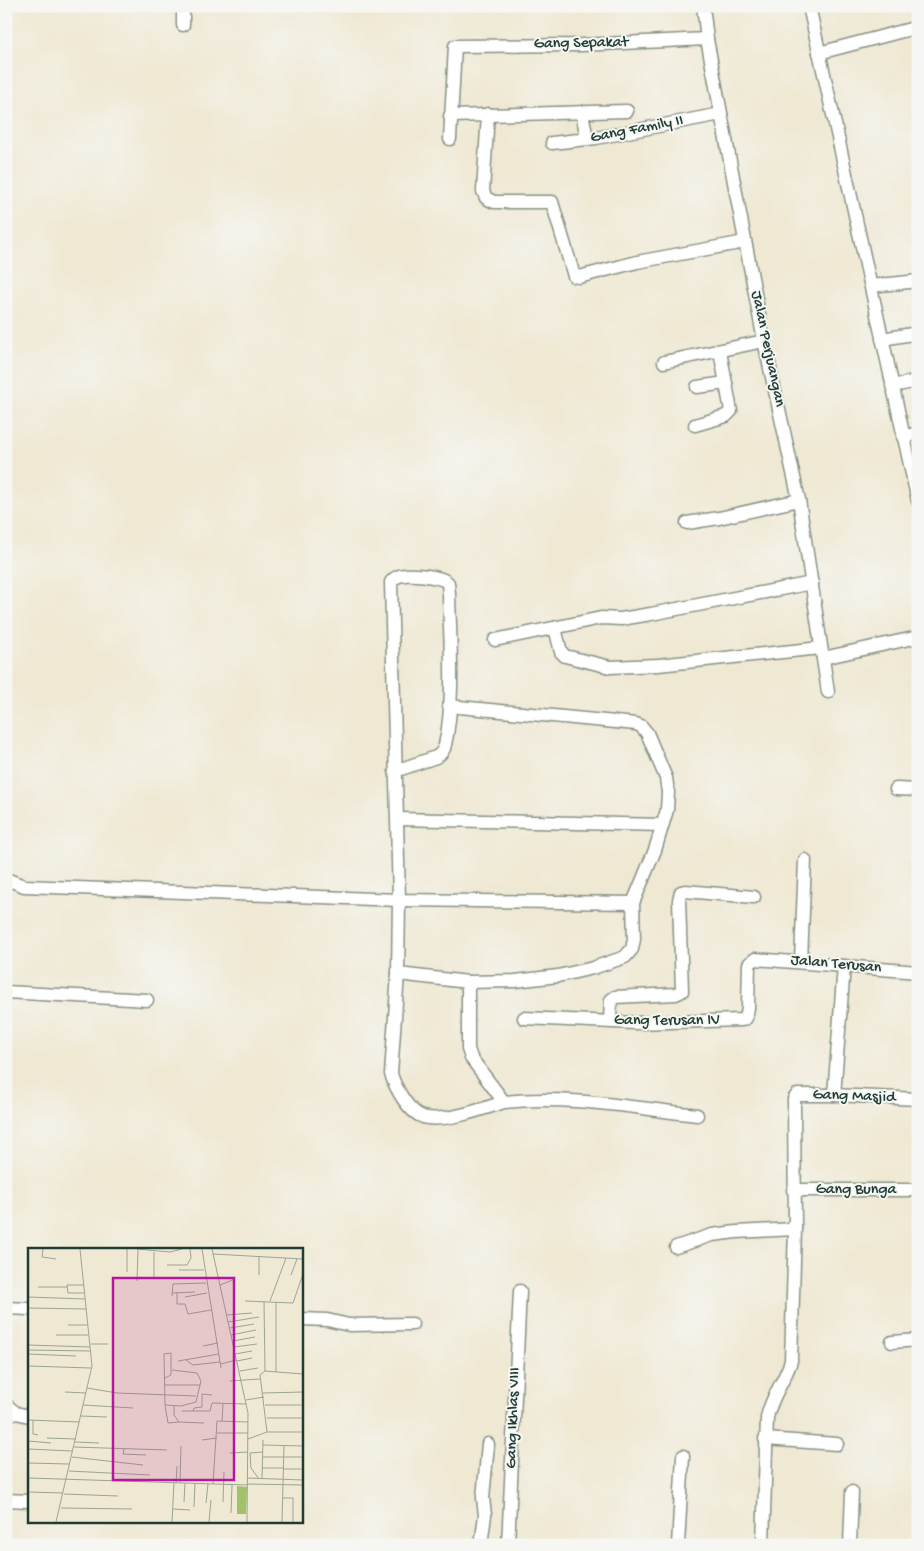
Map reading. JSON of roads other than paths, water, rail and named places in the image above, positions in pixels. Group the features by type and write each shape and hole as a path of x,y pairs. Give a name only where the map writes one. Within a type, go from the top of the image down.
{"street":[{"path":"183,6 183,26"},
{"name":"Jalan Perjuangan","path":"703,6 707,39 764,341 799,500 828,692"},
{"path":"809,6 903,437 916,483 918,501"},
{"path":"819,54 918,27"},
{"name":"Gang Sepakat","path":"450,116 455,46 581,45 707,39"},
{"path":"450,139 450,116 627,111"},
{"path":"582,112 588,139"},
{"path":"488,114 483,191 486,198 494,202 552,202 574,276 579,277 637,262 745,242"},
{"name":"Gang Family II","path":"552,143 588,139 721,114"},
{"path":"871,286 918,281"},
{"path":"882,339 918,333"},
{"path":"664,362 764,341"},
{"path":"695,424 730,413 720,351"},
{"path":"892,386 918,381"},
{"path":"697,387 726,383"},
{"path":"903,437 918,433"},
{"path":"687,522 719,518 799,500"},
{"path":"395,771 442,753 445,746 449,706 448,583 440,577 402,575 395,577 392,582 391,600 395,771 398,819 399,900 398,974 392,1074 395,1084 415,1112 423,1117 438,1118 472,1112 504,1102 535,1099 698,1115"},
{"path":"495,640 601,618 621,619 812,583"},
{"path":"555,628 561,652 565,656 610,668 822,653 918,636"},
{"path":"398,974 468,982 515,981 558,976 614,963 625,957 632,949 634,939 632,903 649,868 667,810 666,778 647,733 641,726 449,706"},
{"path":"896,789 918,790"},
{"path":"398,819 662,825"},
{"path":"801,961 805,860"},
{"path":"6,880 24,886 399,900 632,903"},
{"path":"610,1021 611,1000 615,997 676,994 682,991 679,900 681,892 754,897"},
{"name":"Jalan Terusan","path":"755,959 801,961 918,972"},
{"name":"Gang Terusan IV","path":"524,1018 635,1023 742,1020 746,1018 748,1008 749,964 755,959"},
{"path":"834,1094 844,966"},
{"path":"468,982 468,1050 471,1058 504,1102"},
{"path":"6,992 147,1000"},
{"name":"Gang Masjid","path":"793,1190 794,1099 797,1095 834,1094 918,1100"},
{"path":"763,1545 766,1438 770,1402 786,1378 791,1361 795,1229 793,1190"},
{"name":"Gang Bunga","path":"793,1190 918,1190"},
{"path":"676,1247 712,1235 795,1229"},
{"name":"Gang Ikhlas VIII","path":"508,1545 520,1291"},
{"path":"6,1308 28,1309"},
{"path":"302,1319 327,1320 349,1325 412,1324"},
{"path":"892,1342 918,1340"},
{"path":"6,1405 16,1413 28,1416"},
{"path":"766,1438 837,1444"},
{"path":"481,1545 486,1515 483,1498 488,1444"},
{"path":"678,1545 683,1456"},
{"path":"850,1545 852,1492"},
{"path":"6,1500 28,1500"}]}
